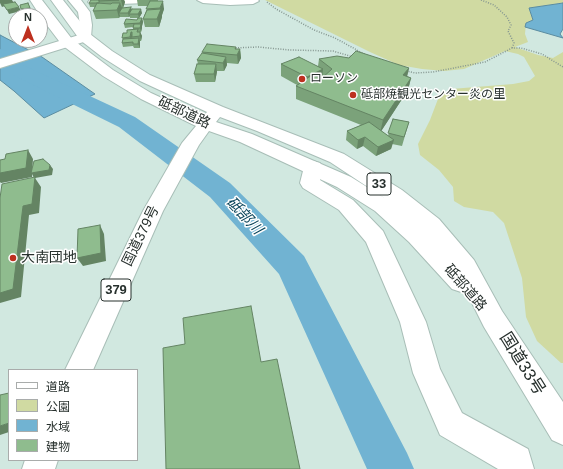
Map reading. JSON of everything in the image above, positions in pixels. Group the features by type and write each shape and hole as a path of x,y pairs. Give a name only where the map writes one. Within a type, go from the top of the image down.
{"main road":[{"name":"砥部道路","path":"36,0 46,17 67,42 108,73 146,96 211,117 263,128 337,158 395,195 431,225 451,247 466,267 493,319"},
{"name":"砥部道路","path":"57,0 85,37 107,54 246,138 344,182 382,206 436,254 493,319"},
{"path":"77,2 147,0"},
{"path":"203,0 212,2 253,1"},
{"path":"0,64 85,37 86,25 84,12 77,2"},
{"name":"国道379号","path":"79,369 153,210 191,143 211,117"},
{"path":"313,167 310,183 346,205 375,237 413,322 427,373 451,424 516,461 518,469"},
{"name":"国道33号","path":"493,319 563,429"}],"path":[{"path":"253,1 262,0 269,3 279,11 314,30 335,38 368,56"},
{"path":"481,0 494,5 507,17 511,25 508,31 514,43 512,48"},
{"path":"228,48 258,47 290,50 333,51 357,59"},
{"path":"404,70 415,73 424,73 485,62 512,48 525,48 537,51 563,67"}],"green space":[{"path":"265,0 563,0 563,3 529,8 533,20 526,23 525,34 528,42 515,47 538,55 553,58 563,52 563,363 561,363 537,341 526,317 522,278 504,223 493,212 464,207 454,201 453,187 439,170 420,155 418,144 430,120 438,99 451,89 513,84 529,81 535,76 524,57 505,51 464,69 444,71 399,65"}],"water":[{"path":"563,3 563,29 560,34 563,38 525,27 526,23 533,20 529,8"},
{"path":"0,35 8,39 8,48 25,48 42,57 95,94 44,118 0,80"}],"building":[{"path":"91,0 99,0 99,3 89,3"},
{"path":"150,1 163,1 160,8 146,9"},
{"path":"15,2 19,7 8,8 7,10 3,4"},
{"path":"28,3 30,8 21,8 20,5"},
{"path":"97,3 120,3 117,10 93,11"},
{"path":"131,7 128,13 119,13 122,8"},
{"path":"132,9 141,9 138,14 129,14"},
{"path":"161,9 157,19 143,19 147,10"},
{"path":"138,18 142,18 140,23 124,24 126,19 137,20"},
{"path":"134,24 141,24 140,28 133,28"},
{"path":"138,29 137,32 140,32 140,36 132,37 131,32 130,37 122,38 123,33 127,33 127,30"},
{"path":"139,38 138,44 133,44 133,42 122,43 123,39"},
{"path":"207,44 236,47 235,49 240,49 237,55 202,52"},
{"name":"砥部焼観光センター炎の里","path":"356,51 409,68 403,75 411,78 383,120 296,86 312,75 322,78 332,69 319,59 337,56 349,58"},
{"path":"202,53 226,57 223,63 197,60"},
{"path":"299,57 323,69 307,77 281,64"},
{"path":"197,64 216,64 214,74 194,74"},
{"path":"393,119 409,122 404,137 388,133"},
{"path":"369,122 394,140 378,147 365,137 358,140 347,131"},
{"path":"28,150 26,168 0,173 0,160 5,159 6,154"},
{"path":"43,159 50,165 49,170 31,173 34,161"},
{"name":"大南団地","path":"35,177 32,204 23,206 13,289 0,293 0,198 2,184"},
{"path":"100,225 101,253 77,258 78,229"},
{"path":"251,306 261,362 277,359 300,469 166,469 163,348 185,344 183,318"},
{"path":"8,393 8,423 0,426 0,395"}],"waterway":[{"name":"砥部川","path":"0,55 16,69 127,122 220,190 292,266 391,469"}],"place":[{"name":"ローソン","path":"302,79"},
{"name":"砥部焼観光センター炎の里","path":"353,95"},
{"name":"大南団地","path":"13,258"}]}
